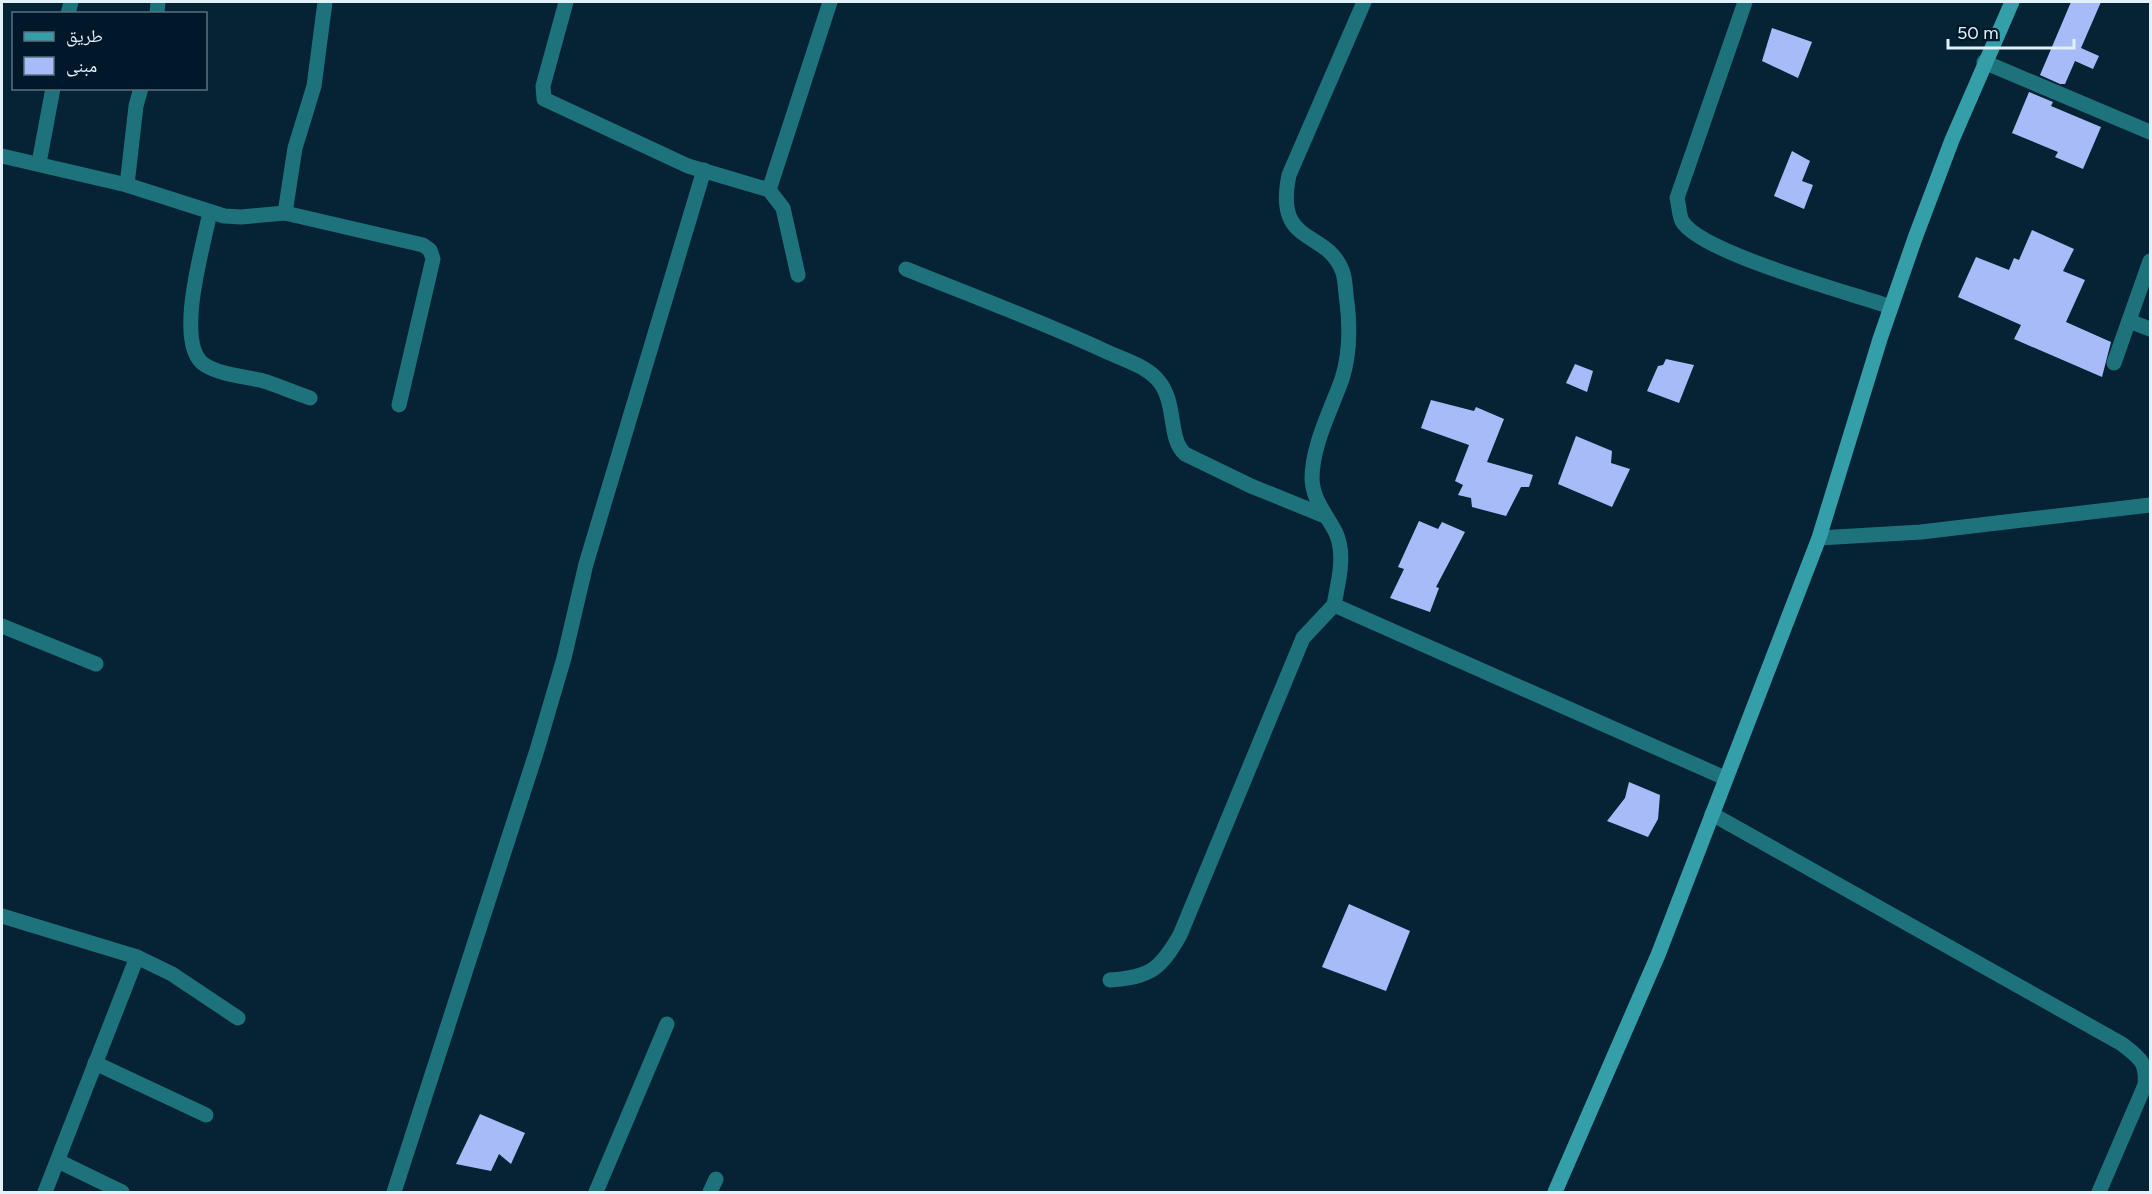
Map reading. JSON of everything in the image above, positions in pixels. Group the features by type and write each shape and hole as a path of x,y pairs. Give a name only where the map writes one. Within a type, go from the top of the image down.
{"street":[{"path":"285,213 295,148 314,86 325,2"},
{"path":"566,2 543,86 544,99 688,166 769,190 783,208 798,275"},
{"path":"769,190 830,2"},
{"path":"1110,980 1137,978 1154,971 1168,956 1180,935 1303,638 1334,605 1341,555 1336,534 1317,500 1312,479 1327,416 1347,360 1348,317 1342,270 1332,256 1300,232 1289,216 1284,200 1288,175 1364,2"},
{"path":"1745,2 1677,198 1681,220 1693,232 1719,249 1891,307"},
{"path":"1555,1192 1622,1040 1819,537 1891,307 1952,140 2012,2"},
{"path":"1984,62 2151,132"},
{"path":"39,163 53,90"},
{"path":"127,185 141,90"},
{"path":"2,156 127,185 210,212 241,218 285,213 423,245 432,253 433,259 399,405"},
{"path":"394,1192 540,740 564,658 586,564 704,170"},
{"path":"210,212 189,333 195,356 212,368 266,382 310,398"},
{"path":"2114,363 2151,261"},
{"path":"906,269 1068,334 1148,371 1166,392 1171,405 1176,439 1179,448 1185,454 1251,486 1325,516"},
{"path":"2129,321 2151,329"},
{"path":"1819,537 1921,532 2151,505"},
{"path":"1334,605 1725,778"},
{"path":"2,626 96,664"},
{"path":"1712,814 1991,969 2122,1044 2139,1057 2146,1070 2145,1085 2099,1192"},
{"path":"2,916 136,957 165,970 238,1018"},
{"path":"45,1192 136,957"},
{"path":"596,1192 667,1024"},
{"path":"96,1063 206,1115"},
{"path":"58,1161 122,1192"}],"building":[{"path":"2071,2 2101,2 2081,48 2099,56 2093,69 2075,61 2065,84 2060,84 2040,75"},
{"path":"1772,28 1812,42 1798,78 1762,61"},
{"path":"2029,92 2053,102 2051,106 2101,127 2083,169 2055,157 2058,152 2012,133"},
{"path":"1792,151 1810,161 1802,181 1813,185 1804,209 1774,196"},
{"path":"2032,230 2074,249 2063,271 2085,280 2066,322 2111,342 2102,377 2014,339 2021,325 1958,297 1976,257 2009,270 2014,258 2019,260"},
{"path":"1666,359 1694,365 1679,403 1647,391 1658,366 1663,365"},
{"path":"1575,364 1593,371 1587,392 1566,383"},
{"path":"1431,400 1474,411 1476,407 1504,419 1487,462 1533,475 1529,487 1521,487 1506,516 1472,507 1471,498 1458,495 1463,485 1455,481 1469,445 1421,428"},
{"path":"1576,436 1612,451 1611,463 1630,469 1612,507 1558,484"},
{"path":"1419,521 1438,529 1442,522 1465,532 1436,587 1439,588 1430,612 1390,598 1404,569 1398,567"},
{"path":"1629,782 1660,795 1658,819 1648,837 1607,821 1625,798"},
{"path":"1349,904 1410,931 1386,991 1322,967"},
{"path":"480,1114 525,1133 511,1164 499,1154 491,1171 456,1164"}]}
